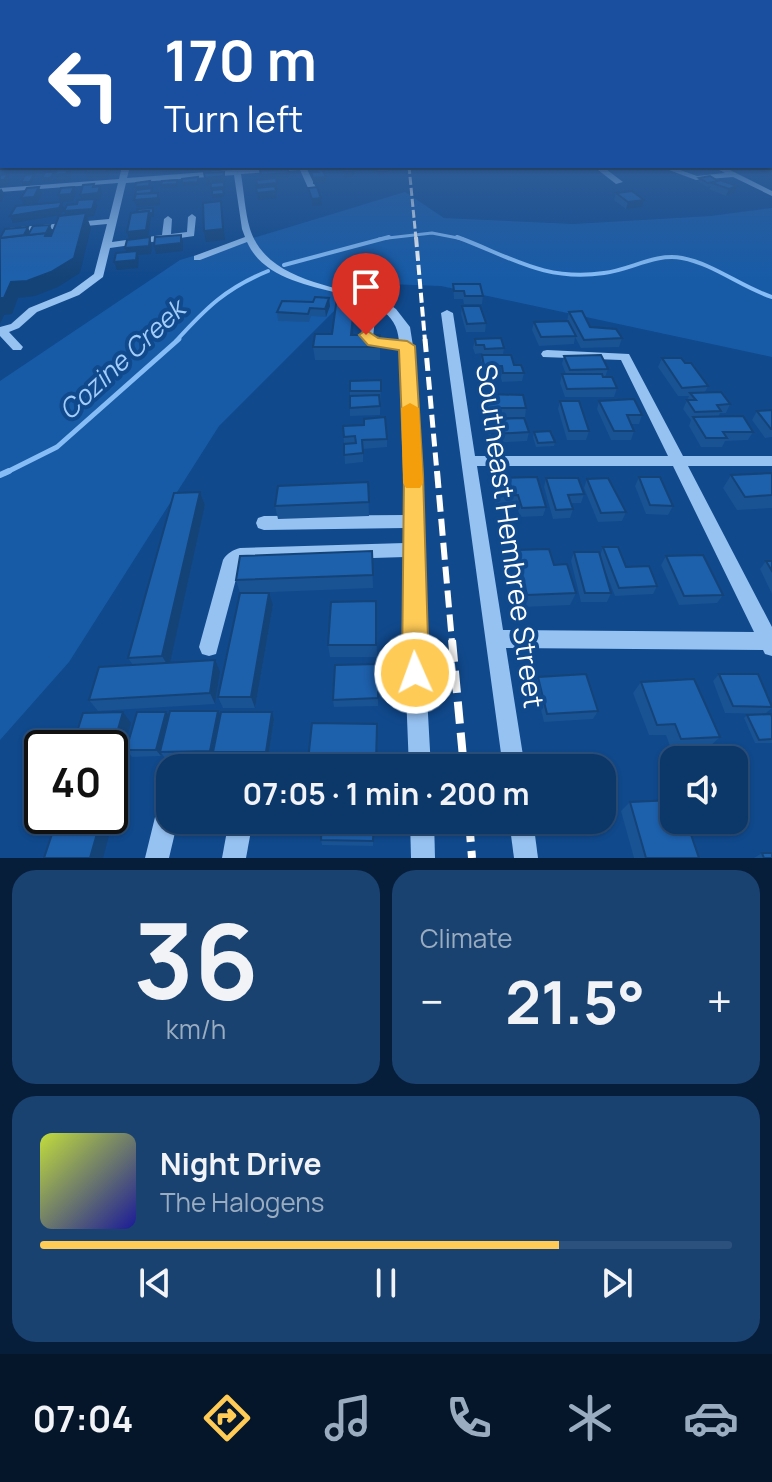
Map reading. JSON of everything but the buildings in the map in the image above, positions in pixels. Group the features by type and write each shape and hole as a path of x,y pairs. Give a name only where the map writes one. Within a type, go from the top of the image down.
{"street":[{"path":"0,330 15,326 33,310 75,293 99,275 119,199"},
{"path":"242,199 248,239 263,259 282,272 323,288 368,298 392,311 404,327 413,474 420,754"},
{"path":"107,246 191,234 192,217"},
{"path":"166,237 168,219"},
{"path":"12,230 114,221"},
{"path":"197,258 248,239"},
{"name":"Southeast Hembree Street","path":"447,313 512,754"},
{"path":"369,319 367,339 407,346"},
{"path":"0,330 17,347"},
{"path":"495,639 771,643 625,357 547,354"},
{"path":"468,461 772,461"},
{"path":"264,523 412,521"},
{"path":"209,647 232,560 240,555 413,550"},
{"path":"157,858 163,834"},
{"path":"234,858 238,834"},
{"path":"422,834 423,858"},
{"path":"523,834 526,858"}],"shaded area":[{"path":"382,199 416,199 444,218 573,224 710,216 772,208 772,357 441,286 362,283 219,426 69,662 0,740 0,381 180,260"}],"waterway":[{"name":"Cozine Creek","path":"383,239 432,233 461,239"},
{"name":"Cozine Creek","path":"383,239 389,237"},
{"name":"Cozine Creek","path":"457,237 461,239"},
{"name":"Cozine Creek","path":"379,239 383,239"},
{"name":"Cozine Creek","path":"284,265 383,239"},
{"name":"Cozine Creek","path":"461,239 528,266 563,274 604,273 662,258 682,258 705,265 772,297"},
{"name":"Cozine Creek","path":"176,341 218,300 240,284 268,271"},
{"name":"Cozine Creek","path":"9,471 57,447 179,339"},
{"name":"Cozine Creek","path":"0,475 9,471"},
{"name":"Cozine Creek","path":"5,473 9,471"}],"railway":[{"path":"412,199 416,239"},
{"path":"416,237 425,341"},
{"path":"425,339 437,473"},
{"path":"437,471 452,642"},
{"path":"452,640 463,754"},
{"path":"470,834 472,858"}],"slow traffic":[{"path":"410,408 413,483"}],"route":[{"path":"366,335 374,342 407,346 413,474 415,673"}]}
